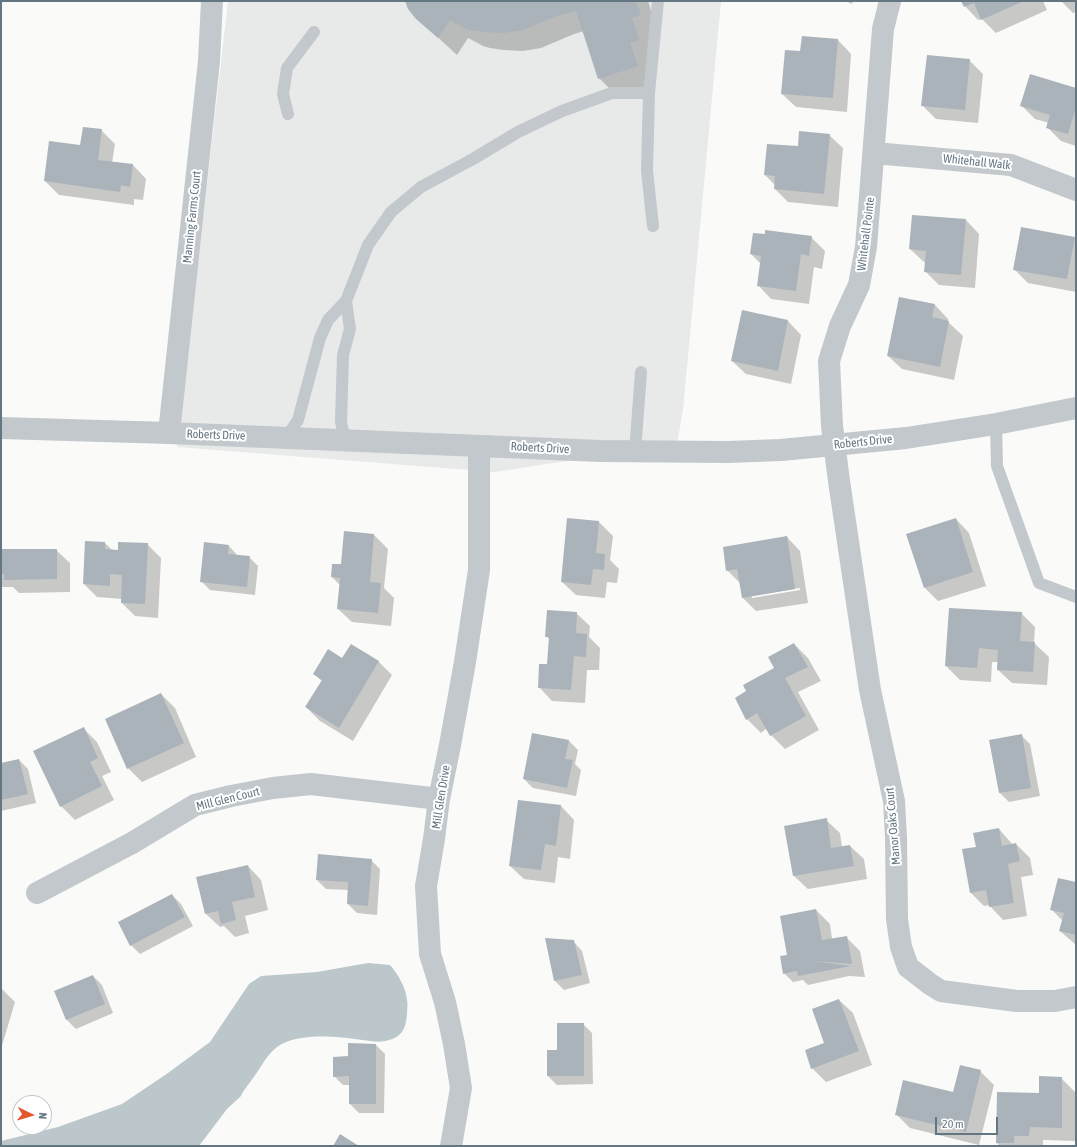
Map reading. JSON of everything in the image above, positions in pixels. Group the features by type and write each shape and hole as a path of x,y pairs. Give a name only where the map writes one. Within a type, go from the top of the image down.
{"street":[{"name":"Manning Farms Court","path":"169,433 209,60 212,1"},
{"name":"Whitehall Pointe","path":"835,454 829,361 840,326 859,285 866,247 883,29 890,1"},
{"name":"Whitehall Walk","path":"874,153 1011,165 1076,190"},
{"name":"Roberts Drive","path":"1,428 169,433 635,452 728,452 781,450 835,454 906,438 996,424 1076,408"},
{"name":"Mill Glen Drive","path":"451,1146 461,1088 445,1002 430,954 426,886 439,800 465,662 479,570 479,458 481,446"},
{"name":"Manor Oaks Court","path":"835,454 870,690 894,801 897,919 901,947 908,967 941,991 1017,1002 1055,1001 1076,998"},
{"name":"Mill Glen Court","path":"37,893 132,843 195,805 231,796 273,788 311,784 439,800"}],"lane":[{"path":"653,226 647,171 649,93 658,1"},
{"path":"288,114 283,94 287,68 314,32"},
{"path":"286,438 298,420 320,338 328,320 346,301 368,245 391,212 421,187 473,159 518,132 562,111 612,93 649,93"},
{"path":"345,440 341,422 343,355 350,329 346,301"},
{"path":"635,452 641,372"},
{"path":"996,424 997,466 1039,583 1076,597"}],"shaded area":[{"path":"228,1 721,1 683,410 677,444 495,472 177,447"},
{"path":"368,963 390,965 399,977 406,995 406,1024 402,1032 391,1040 381,1042 336,1037 315,1037 294,1039 277,1047 264,1061 241,1096 227,1109 199,1146 1,1146 1,1141 25,1135 52,1135 52,1128 122,1104 210,1042 249,984 261,976 317,972"}],"building":[{"path":"405,1 636,1 641,15 632,18 639,40 630,43 638,66 598,79 576,11 556,16 523,30 504,33 471,30 464,28 450,20 438,38 416,19 408,9"},
{"path":"961,1 1024,1 981,20 974,3 964,7"},
{"path":"802,36 838,39 833,98 781,94 785,50 800,51"},
{"path":"927,55 970,59 965,110 921,106"},
{"path":"1030,74 1076,88 1076,107 1068,134 1046,128 1050,115 1020,106"},
{"path":"83,127 102,129 98,160 133,164 130,187 121,185 120,192 44,181 49,141 80,145"},
{"path":"799,131 830,134 824,194 774,189 775,176 764,175 767,144 798,146"},
{"path":"912,215 966,219 961,275 924,272 926,251 909,249"},
{"path":"1021,227 1075,237 1067,279 1013,270"},
{"path":"765,230 812,236 809,256 801,254 796,291 757,286 761,256 750,254 753,233 765,234"},
{"path":"899,297 935,304 932,317 949,321 940,367 887,356"},
{"path":"742,310 788,320 778,371 731,361"},
{"path":"567,518 599,521 596,553 605,554 604,570 593,569 591,585 561,582"},
{"path":"956,518 973,572 924,588 906,534"},
{"path":"344,531 374,534 370,582 381,583 378,613 337,609 340,578 331,577 332,564 341,564"},
{"path":"787,536 795,589 742,598 737,569 726,571 723,547"},
{"path":"85,541 105,542 105,549 118,550 118,542 148,543 145,604 121,603 122,575 110,574 110,586 83,584"},
{"path":"204,542 229,545 228,554 250,556 247,587 200,582"},
{"path":"1,549 57,549 57,579 4,580 4,574 1,574"},
{"path":"949,608 1022,612 1020,641 1035,642 1033,672 997,670 998,650 979,648 977,668 945,666"},
{"path":"547,610 577,612 576,633 587,634 586,657 574,656 571,690 538,688 539,664 547,664 549,637 545,637"},
{"path":"794,643 808,667 785,678 806,716 770,736 757,713 746,720 735,698 746,691 743,685 774,668 768,657"},
{"path":"351,644 379,661 339,728 305,707 322,680 313,674 328,649 342,658"},
{"path":"161,693 184,743 127,769 105,719"},
{"path":"84,727 98,758 90,762 102,786 60,807 33,751"},
{"path":"532,733 569,740 565,759 573,760 567,788 523,779"},
{"path":"1022,734 1031,788 999,793 989,740"},
{"path":"19,759 28,794 1,800 1,763"},
{"path":"518,800 561,805 556,846 545,844 541,870 509,866"},
{"path":"827,818 831,848 850,845 854,866 793,876 784,826"},
{"path":"999,828 1002,846 1016,843 1020,861 1008,864 1014,903 989,907 986,890 970,893 962,849 976,847 973,833"},
{"path":"318,854 372,859 368,906 347,904 348,882 316,880"},
{"path":"248,865 255,897 232,902 236,920 221,924 218,911 205,914 196,877"},
{"path":"1058,878 1076,882 1076,935 1059,931 1064,913 1050,910"},
{"path":"172,894 185,917 130,946 118,922"},
{"path":"816,909 822,940 847,936 852,964 813,961 851,966 798,976 797,971 783,974 780,956 787,955 780,916"},
{"path":"545,938 574,940 582,975 554,981"},
{"path":"93,975 105,1004 66,1020 54,991"},
{"path":"839,999 859,1051 811,1069 805,1050 824,1043 812,1009"},
{"path":"557,1023 584,1023 584,1076 547,1076 547,1050 557,1050"},
{"path":"348,1043 376,1044 376,1104 349,1104 349,1076 333,1077 333,1057 348,1056"},
{"path":"960,1065 981,1070 966,1132 895,1115 903,1080 953,1092"},
{"path":"1039,1076 1062,1077 1062,1128 1030,1127 1029,1136 1014,1136 1014,1143 996,1143 997,1092 1039,1093"},
{"path":"340,1134 359,1146 333,1146"}]}
